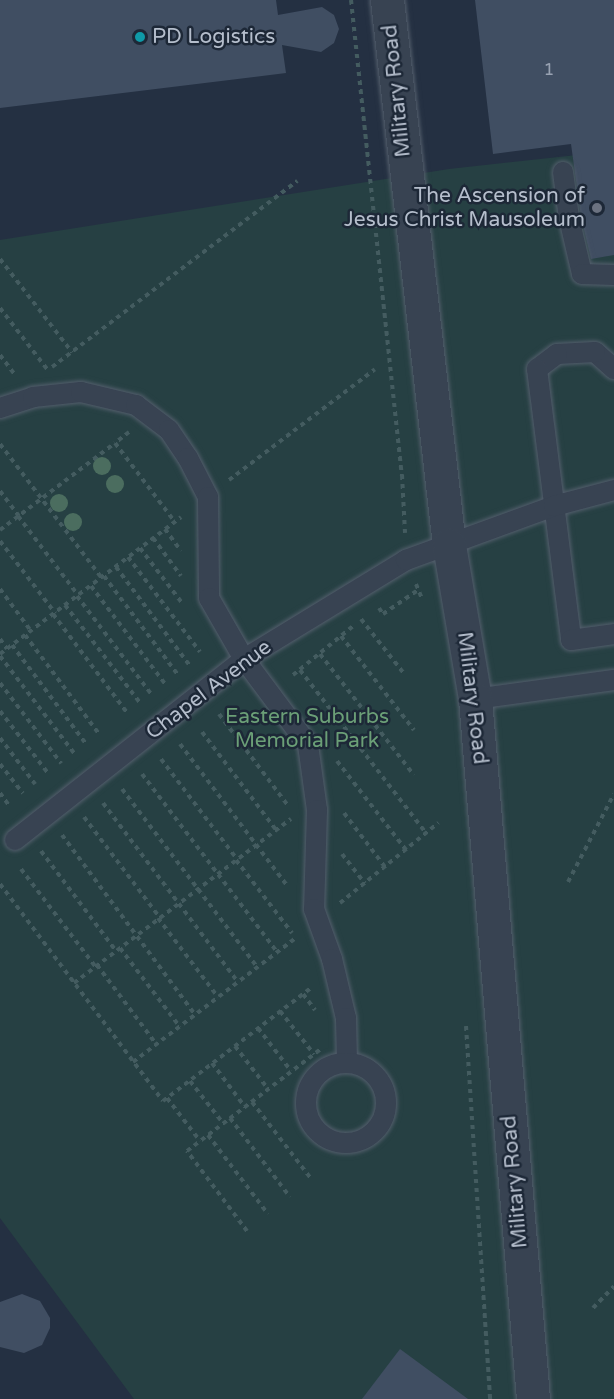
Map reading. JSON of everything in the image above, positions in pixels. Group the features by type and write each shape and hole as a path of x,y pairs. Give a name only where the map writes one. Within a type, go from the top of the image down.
{"street":[{"name":"Military Road","path":"387,0 449,545 475,699 533,1399"}],"lane":[{"path":"563,172 569,218 582,274 614,275"},
{"path":"614,369 595,352 557,354 537,369 571,640 614,634"},
{"path":"0,408 33,397 81,392 136,405 169,430 188,458 208,497 209,598 244,659 308,745 317,810 314,909 332,958 346,1018 347,1062"},
{"name":"Chapel Avenue","path":"15,840 244,659 406,560 554,506 614,490"},
{"path":"475,699 614,680"},
{"path":"347,1062 368,1068 378,1078 384,1090 386,1108 382,1123 372,1134 358,1142 344,1144 319,1134 310,1123 305,1099 315,1077 333,1064 347,1062"}],"path":[{"path":"351,0 402,475 406,560 425,605"},
{"path":"0,308 48,371 297,181"},
{"path":"0,259 72,352"},
{"path":"0,355 17,377"},
{"path":"222,488 375,369"},
{"path":"0,530 134,428"},
{"path":"115,442 175,522"},
{"path":"0,444 178,675"},
{"path":"0,491 152,695"},
{"path":"74,753 0,655 186,513"},
{"path":"165,529 184,555"},
{"path":"153,538 188,584"},
{"path":"0,541 128,714"},
{"path":"140,548 189,612"},
{"path":"128,557 200,652"},
{"path":"116,567 190,666"},
{"path":"91,586 166,685"},
{"path":"0,590 31,631"},
{"path":"293,675 377,606 383,614 418,590"},
{"path":"65,605 141,704"},
{"path":"361,619 405,675"},
{"path":"25,635 99,734"},
{"path":"341,636 414,730"},
{"path":"0,639 7,649"},
{"path":"12,645 86,744"},
{"path":"320,654 414,776"},
{"path":"300,669 426,833"},
{"path":"0,683 61,763"},
{"path":"0,711 48,774"},
{"path":"74,983 295,816 219,714"},
{"path":"202,732 276,830"},
{"path":"0,738 34,784"},
{"path":"180,744 289,889"},
{"path":"332,753 406,850"},
{"path":"161,759 296,938"},
{"path":"0,764 23,793"},
{"path":"142,774 277,952"},
{"path":"121,788 199,888 257,968"},
{"path":"0,793 8,804"},
{"path":"568,882 614,794"},
{"path":"102,803 238,982"},
{"path":"343,812 385,867"},
{"path":"84,816 218,997"},
{"path":"337,906 438,823"},
{"path":"62,834 195,1015"},
{"path":"40,850 180,1027"},
{"path":"339,850 365,884"},
{"path":"21,869 156,1044"},
{"path":"0,885 163,1101 317,983"},
{"path":"133,1062 303,932"},
{"path":"280,1011 314,1054"},
{"path":"466,1024 490,1399"},
{"path":"258,1028 291,1071"},
{"path":"247,1231 187,1151 328,1043"},
{"path":"235,1046 268,1089"},
{"path":"212,1063 245,1107"},
{"path":"190,1081 223,1123"},
{"path":"167,1098 200,1141"},
{"path":"252,1102 312,1180"},
{"path":"230,1118 290,1197"},
{"path":"208,1135 268,1214"},
{"path":"593,1308 614,1286"}],"green space":[{"name":"Eastern Suburbs Memorial Park","path":"614,151 614,1399 134,1399 0,1218 0,240 449,169"}],"building":[{"name":"PD Logistics","path":"0,0 276,0 278,15 322,7 334,15 339,29 334,43 321,52 282,45 286,73 0,108"},
{"path":"475,0 614,0 614,255 591,259 581,217 571,144 493,154"},
{"path":"22,1294 40,1301 50,1318 50,1328 42,1345 24,1353 0,1347 0,1302"},
{"path":"400,1349 468,1399 362,1399"}],"place":[{"name":"PD Logistics","path":"140,37"},
{"name":"The Ascension of Jesus Christ Mausoleum","path":"597,208"}]}
